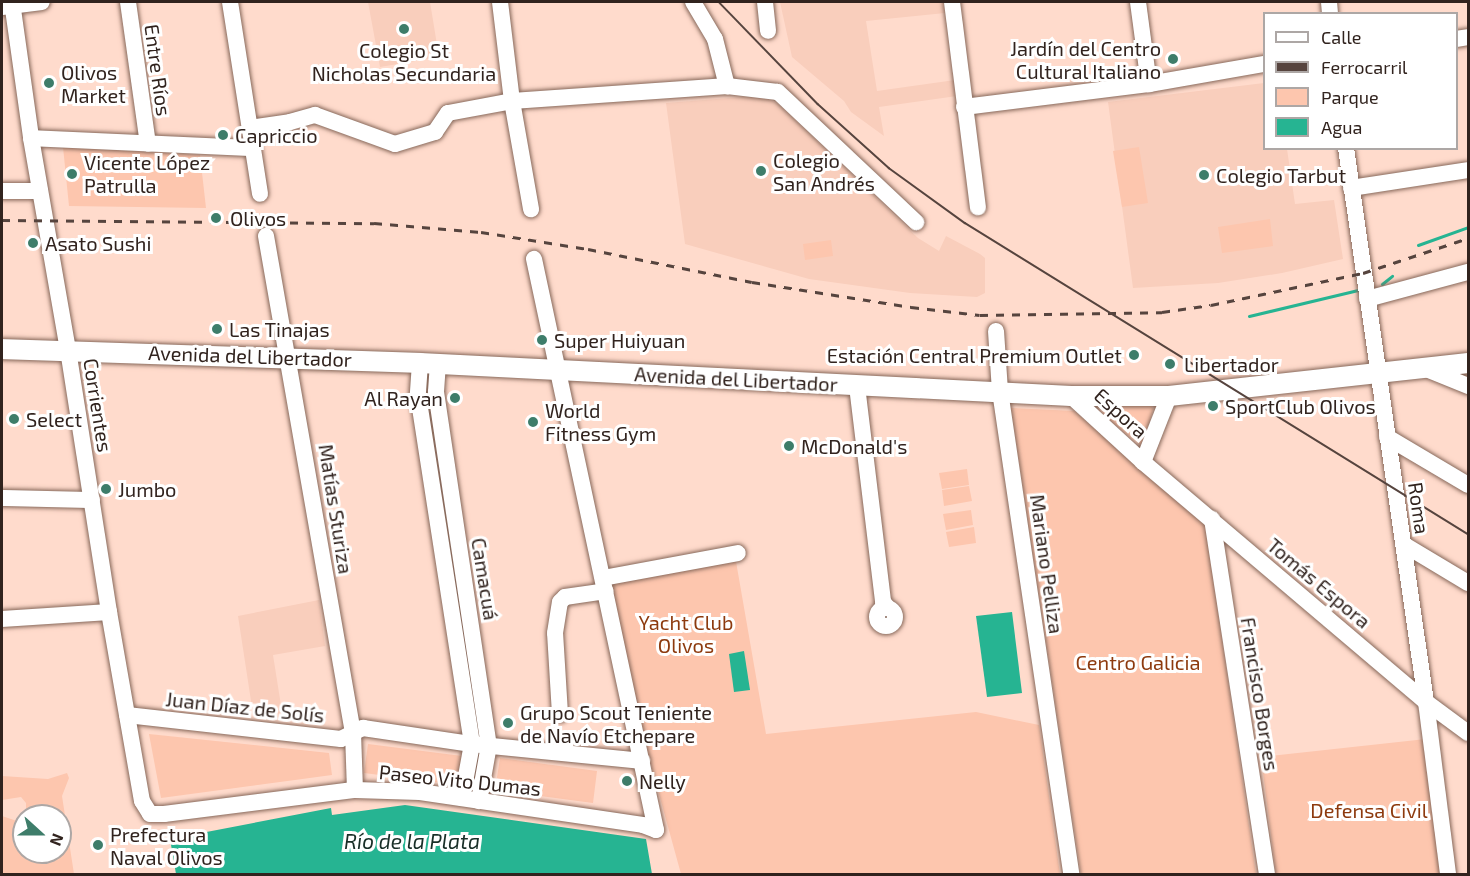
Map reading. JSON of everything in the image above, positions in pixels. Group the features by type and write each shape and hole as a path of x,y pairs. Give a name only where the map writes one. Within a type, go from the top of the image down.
{"main road":[{"name":"Avenida del Libertador","path":"2,349 429,363 1071,396 1168,396 1468,363"}],"street":[{"path":"8,4 42,2"},
{"name":"Entre Ríos","path":"128,2 148,144"},
{"path":"230,2 260,194"},
{"path":"500,2 512,101 531,209"},
{"path":"693,2 715,39 727,86"},
{"path":"765,2 768,31"},
{"path":"952,2 978,207"},
{"path":"1138,2 1149,84"},
{"name":"Corrientes","path":"8,4 68,350 109,612 142,801 150,814"},
{"path":"964,107 1149,84 1263,64"},
{"path":"250,128 290,122 315,115 395,144 435,132 448,113 512,101 727,86 778,92 916,222"},
{"path":"31,138 253,148"},
{"name":"Roma","path":"1346,150 1426,702 1448,874"},
{"path":"1351,188 1468,170"},
{"path":"2,191 40,191"},
{"name":"Matías Sturiza","path":"266,236 290,358 353,733 355,790"},
{"path":"534,259 642,761"},
{"path":"1367,299 1468,272"},
{"name":"Mariano Pelliza","path":"996,331 1000,392 1071,874"},
{"name":"Camacuá","path":"429,363 436,392 447,467 464,637 472,744 471,799"},
{"name":"Camacuá","path":"429,363 418,395 430,469 464,637 489,745 471,799"},
{"path":"1424,368 1468,386"},
{"path":"857,386 884,607"},
{"name":"Espora","path":"1071,396 1143,462"},
{"path":"1143,462 1168,396"},
{"path":"1387,437 1468,485"},
{"name":"Tomás Espora","path":"1143,462 1426,702 1468,733"},
{"path":"430,469 447,467"},
{"path":"2,498 92,500"},
{"name":"Francisco Borges","path":"1212,519 1267,874"},
{"path":"1403,544 1468,583"},
{"path":"560,714 555,633 560,602 565,597 604,584 738,553"},
{"path":"2,619 109,612"},
{"name":"Juan Díaz de Solís","path":"127,715 340,739 363,728 472,744 642,761"},
{"name":"Paseo Vito Dumas","path":"150,814 355,790 420,792 656,830 642,761"}],"shaded area":[{"name":"Colegio St Nicholas Secundaria","path":"368,2 430,2 439,57 380,67"},
{"name":"Colegio San Andrés","path":"780,2 943,2 945,13 866,21 877,91 955,80 957,96 879,107 884,136 851,112 844,101 792,57"},
{"name":"Colegio Tarbut","path":"1263,83 1263,150 1287,150 1295,204 1334,200 1343,259 1282,273 1218,283 1133,288 1108,102"},
{"name":"Colegio San Andrés","path":"755,96 767,98 779,105 918,238 939,251 946,236 985,258 985,293 977,297 910,293 809,279 685,244 666,103"},
{"path":"319,600 325,646 273,655 283,718 253,714 238,616"}],"green space":[{"path":"63,147 200,155 206,208 69,206"},
{"path":"1139,147 1148,203 1122,207 1113,151"},
{"path":"1270,219 1273,246 1222,253 1218,227"},
{"path":"831,240 833,256 805,260 803,244"},
{"path":"1111,404 1151,405 1153,409 1144,444 1139,444 1103,415 1102,409"},
{"name":"Centro Galicia","path":"1011,408 1074,411 1205,523 1256,874 1081,874"},
{"path":"967,469 969,485 942,489 939,473"},
{"path":"969,486 972,501 944,506 942,490"},
{"path":"971,510 973,525 946,530 943,514"},
{"path":"974,527 976,543 949,547 946,532"},
{"name":"Yacht Club Olivos","path":"734,550 766,734 976,712 1039,725 1060,874 681,874 645,743 609,573"},
{"path":"149,734 329,753 332,775 161,798"},
{"name":"Defensa Civil","path":"1426,739 1442,874 1276,874 1261,757"},
{"path":"368,744 462,756 459,785 364,773"},
{"path":"500,758 597,771 593,803 495,790"},
{"path":"67,773 69,778 62,796 63,804 26,804 21,797 2,800 2,776 48,779"},
{"path":"2,816 12,819 12,864 72,864 72,861 74,874 2,874"}],"water":[{"path":"1012,612 1022,693 987,697 976,616"},
{"path":"744,651 750,690 734,692 729,654"},
{"name":"Río de la Plata","path":"405,805 646,839 652,874 176,874 170,839 331,808 332,815"}],"waterway":[{"path":"1418,245 1468,227"},
{"path":"1382,284 1392,276"},
{"path":"1249,316 1358,290"}],"tram line":[{"path":"719,2 818,104 889,168 965,223 1468,534"}],"railway":[{"path":"2,220 374,223 481,232 588,249 752,282 911,307 980,315 1162,312 1211,305 1363,273 1468,238"}],"place":[{"name":"Colegio St Nicholas Secundaria","path":"404,29"},
{"name":"Jardín del Centro Cultural Italiano","path":"1173,59"},
{"name":"Olivos Market","path":"49,83"},
{"name":"Capriccio","path":"223,135"},
{"name":"Colegio San Andrés","path":"761,171"},
{"name":"Vicente López Patrulla","path":"72,174"},
{"name":"Colegio Tarbut","path":"1204,175"},
{"name":"Olivos","path":"216,218"},
{"name":"Asato Sushi","path":"33,243"},
{"name":"Las Tinajas","path":"217,329"},
{"name":"Super Huiyuan","path":"542,340"},
{"name":"Estación Central Premium Outlet","path":"1134,355"},
{"name":"Libertador","path":"1170,364"},
{"name":"Al Rayan","path":"455,398"},
{"name":"SportClub Olivos","path":"1213,406"},
{"name":"Select","path":"14,419"},
{"name":"World Fitness Gym","path":"533,422"},
{"name":"McDonald's","path":"789,446"},
{"name":"Jumbo","path":"106,489"},
{"name":"Grupo Scout Teniente de Navío Etchepare","path":"508,723"},
{"name":"Nelly","path":"627,781"},
{"name":"Prefectura Naval Olivos","path":"98,845"}]}
